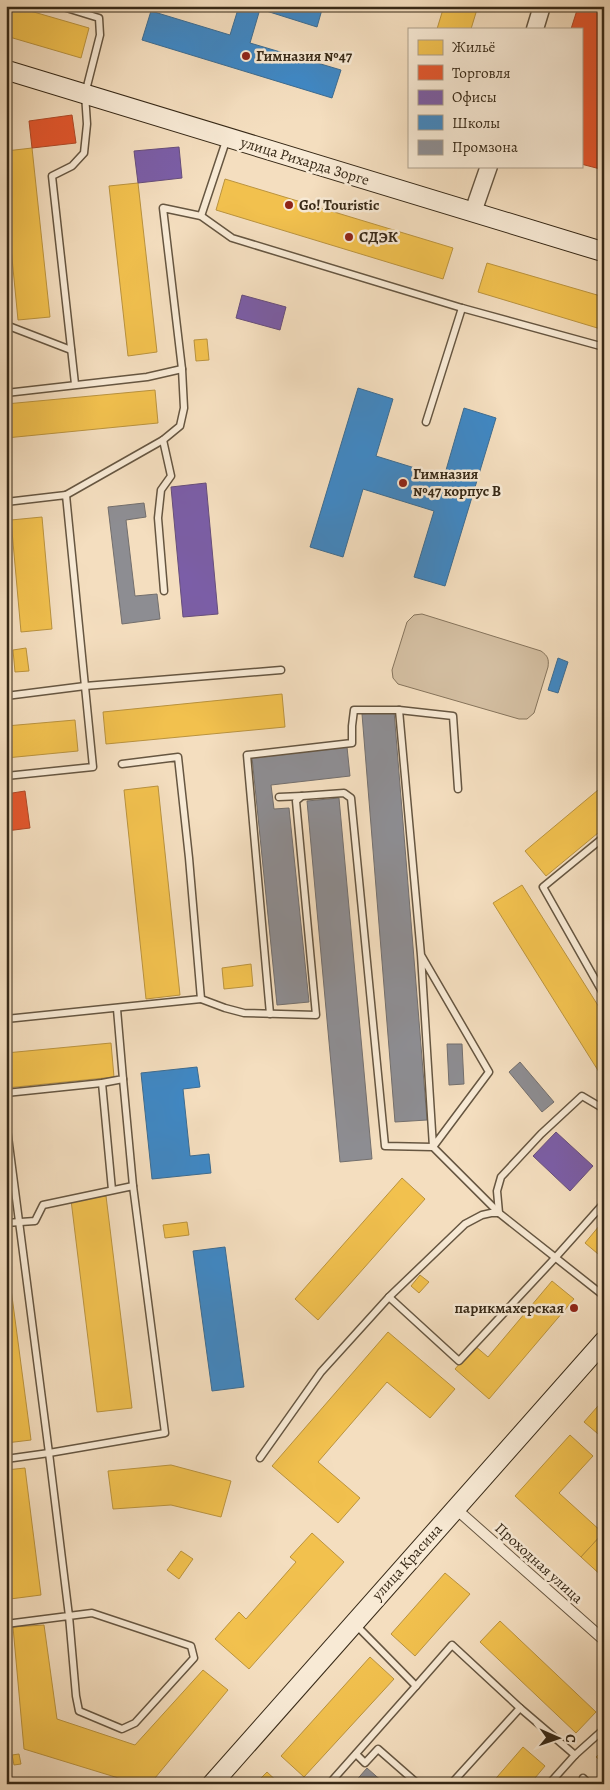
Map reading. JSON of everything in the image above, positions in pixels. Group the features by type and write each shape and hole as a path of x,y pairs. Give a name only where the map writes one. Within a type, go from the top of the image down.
{"main road":[{"name":"улица Рихарда Зорге","path":"6,70 604,252"},
{"name":"улица Красина","path":"212,1784 353,1622 604,1341"}],"street":[{"path":"535,28 542,6"},
{"path":"473,212 487,168"},
{"name":"Проходная улица","path":"455,1508 604,1640"}],"lane":[{"path":"60,6 99,18 100,35 85,94 86,124 84,153 72,166 52,176 75,384"},
{"path":"201,216 227,137"},
{"path":"6,502 66,495 163,440 180,426 184,408 182,369 163,208 201,216 232,238 462,308 604,347"},
{"path":"426,422 462,308"},
{"path":"6,326 71,350"},
{"path":"6,393 147,377 182,369"},
{"path":"163,440 171,476 161,490 158,518 164,592"},
{"path":"6,776 93,767 66,495"},
{"path":"6,696 85,686 281,670"},
{"path":"270,1014 247,754 352,743 354,710 399,710 453,716 458,789"},
{"path":"399,710 421,955 432,1147 500,1213 604,1296"},
{"path":"122,764 178,757 201,999"},
{"path":"279,797 344,793 351,798 385,1146 432,1147"},
{"path":"6,1019 201,999 244,1013 316,1015 296,801 302,796"},
{"path":"604,837 543,887 604,995"},
{"path":"421,955 489,1072 432,1147"},
{"path":"6,1459 49,1454 165,1433 133,1186 117,1008"},
{"path":"6,1093 102,1084 123,1079"},
{"path":"102,1084 112,1190"},
{"path":"500,1213 497,1191 501,1177 541,1134 582,1096 604,1109"},
{"path":"6,1121 49,1454 69,1616 76,1696 79,1711 122,1729 135,1723 194,1658 191,1646 92,1613 69,1616 6,1624"},
{"path":"6,1223 35,1221 43,1205 133,1186"},
{"path":"389,1297 459,1361 604,1203"},
{"path":"260,1458 321,1372 389,1297 465,1224 491,1212 500,1213"},
{"path":"353,1622 416,1686"},
{"path":"329,1784 452,1645 520,1708 575,1755"},
{"path":"451,1784 520,1708"},
{"path":"549,1784 575,1755 604,1729"},
{"path":"356,1754 365,1763 378,1749 418,1784"},
{"path":"583,1778 589,1784"}],"shaded area":[{"path":"422,614 541,651 547,658 548,667 534,713 527,719 519,719 398,684 393,678 392,670 407,622 414,615"}],"building: Жильё":[{"path":"6,6 13,6 89,28 81,58 6,36"},
{"path":"444,6 478,6 471,28 437,28"},
{"path":"32,148 50,317 18,320 6,196 6,151"},
{"path":"225,179 453,248 443,279 216,210"},
{"path":"138,183 157,352 128,356 109,186"},
{"path":"487,263 604,297 604,330 478,292"},
{"path":"207,339 209,360 196,361 194,340"},
{"path":"155,390 158,423 6,438 6,404"},
{"path":"42,517 52,629 21,632 11,520"},
{"path":"26,648 29,671 15,672 13,650"},
{"path":"282,694 285,727 106,744 103,712"},
{"path":"75,720 78,751 6,758 6,726"},
{"path":"604,785 604,828 546,876 525,851"},
{"path":"158,786 180,995 146,999 124,790"},
{"path":"522,885 604,1015 604,1080 493,903"},
{"path":"251,964 253,986 224,989 222,968"},
{"path":"111,1043 114,1077 6,1088 6,1053"},
{"path":"402,1178 425,1199 318,1320 295,1299"},
{"path":"106,1196 132,1408 97,1412 71,1200"},
{"path":"604,1220 604,1259 585,1243"},
{"path":"187,1222 189,1235 165,1238 163,1225"},
{"path":"6,1251 31,1440 6,1443"},
{"path":"420,1275 429,1282 419,1293 411,1286"},
{"path":"552,1281 574,1299 489,1399 455,1369 475,1346 488,1357"},
{"path":"388,1332 455,1389 430,1418 387,1382 318,1462 360,1498 338,1523 272,1466"},
{"path":"604,1399 604,1439 584,1422"},
{"path":"570,1435 593,1456 559,1493 603,1533 581,1557 515,1496"},
{"path":"171,1465 231,1481 221,1517 171,1505 113,1509 108,1471"},
{"path":"25,1468 41,1595 10,1599 6,1573 6,1470"},
{"path":"312,1533 344,1562 249,1669 215,1639 239,1612 246,1619 296,1562 290,1557"},
{"path":"604,1534 604,1578 581,1557"},
{"path":"181,1551 193,1559 179,1579 167,1570"},
{"path":"445,1573 470,1594 415,1656 391,1634"},
{"path":"500,1621 596,1712 576,1733 480,1642"},
{"path":"44,1625 57,1719 135,1745 203,1670 228,1690 150,1784 138,1784 24,1749 13,1627"},
{"path":"370,1657 394,1679 304,1777 281,1756"},
{"path":"523,1747 545,1766 530,1784 491,1784"},
{"path":"604,1749 604,1764 596,1757"},
{"path":"19,1754 21,1764 14,1765 12,1755"},
{"path":"267,1772 280,1784 255,1784"}],"building: Торговля":[{"path":"578,7 604,13 604,170 582,164 582,28 571,28"},
{"path":"72,115 76,143 32,148 29,121"},
{"path":"25,791 30,828 6,831 6,794"}],"building: Офисы":[{"path":"179,147 182,178 138,183 134,151"},
{"path":"242,295 286,307 280,330 236,318"},
{"path":"206,483 218,614 183,617 171,487"},
{"path":"556,1132 593,1166 570,1191 533,1156"}],"building: Школы":[{"name":"Гимназия №47","path":"239,6 323,6 317,27 260,9 250,43 341,70 332,98 142,40 151,11 230,35"},
{"name":"Гимназия №47 корпус В","path":"358,388 393,399 376,456 444,477 464,408 496,418 445,586 414,577 434,511 363,489 343,557 310,547"},
{"path":"558,658 568,662 558,693 548,690"},
{"path":"197,1067 200,1087 183,1089 190,1156 209,1154 211,1173 152,1179 141,1073"},
{"path":"225,1247 244,1387 212,1391 193,1251"}],"building: Промзона":[{"path":"144,503 146,517 126,520 135,596 157,594 160,619 122,624 108,507"},
{"path":"394,711 427,1120 395,1122 362,714"},
{"path":"347,747 350,776 271,785 274,809 289,808 309,1002 277,1005 252,757"},
{"path":"339,798 372,1159 340,1162 307,801"},
{"path":"447,1044 462,1044 464,1084 449,1085"},
{"path":"520,1062 554,1102 542,1112 509,1072"},
{"path":"367,1768 384,1783 353,1784"}],"place":[{"name":"Гимназия №47","path":"246,56"},
{"name":"Go! Touristic","path":"289,205"},
{"name":"СДЭК","path":"349,237"},
{"name":"Гимназия №47 корпус В","path":"403,483"},
{"name":"парикмахерская","path":"574,1308"}]}
